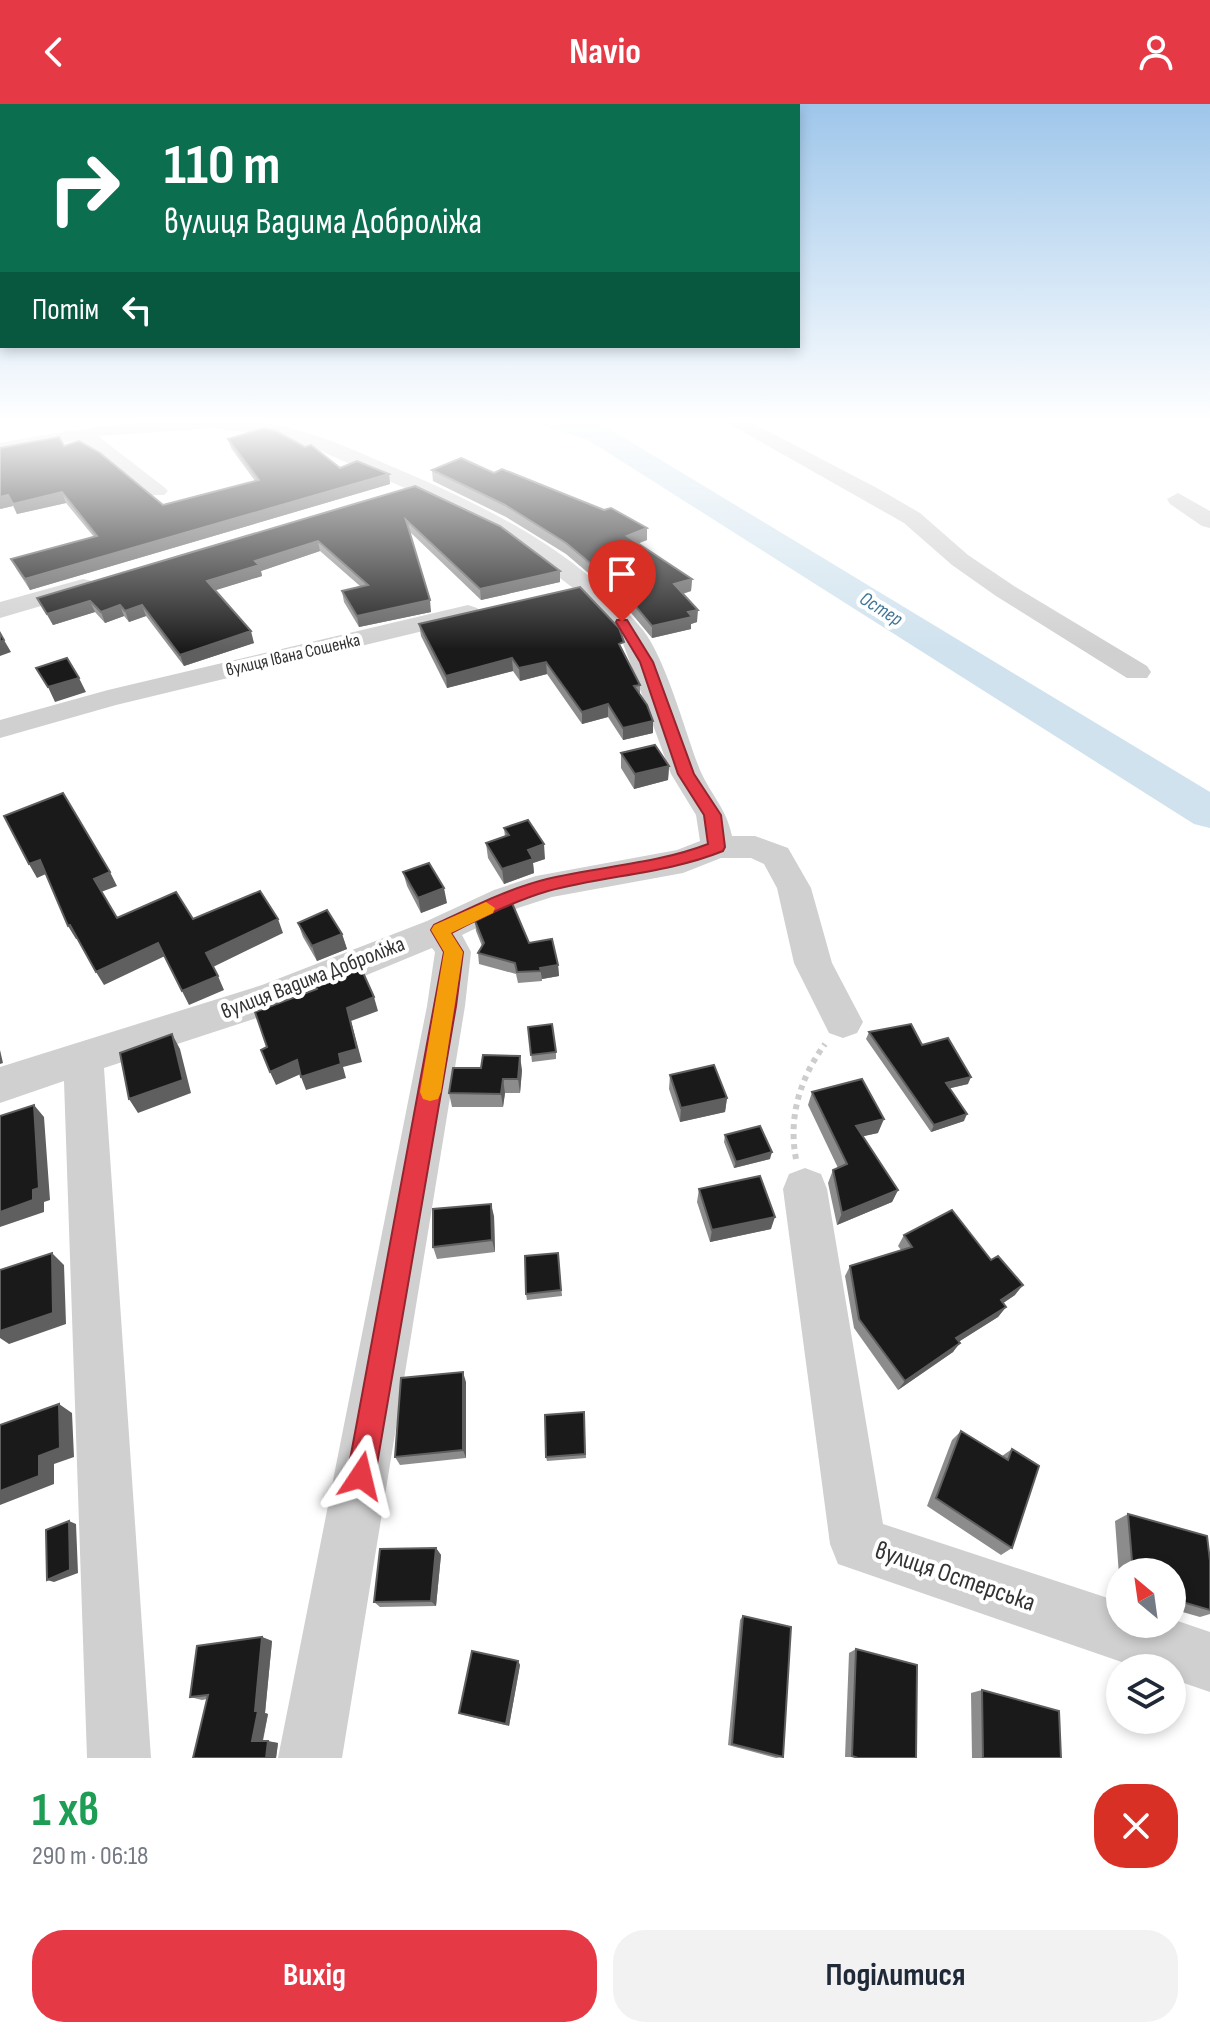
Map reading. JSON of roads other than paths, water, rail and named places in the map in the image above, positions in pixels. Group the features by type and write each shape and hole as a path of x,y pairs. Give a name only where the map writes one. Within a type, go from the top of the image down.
{"street":[{"path":"438,495 510,529 586,586 633,635 646,662 686,774 712,815 717,847 755,847 776,856 794,888 813,963 843,1022"},
{"path":"875,495 912,518 941,545 983,576 1137,672"},
{"path":"1188,495 1178,499 1210,521"},
{"path":"0,610 105,579"},
{"path":"556,593 586,586"},
{"name":"вулиця Івана Сошенка","path":"0,729 108,698 494,607"},
{"name":"вулиця Вадима Доброліжа","path":"0,1085 273,997 440,930 506,899 548,885 683,861 717,847"},
{"path":"310,1758 446,1006 453,952 440,930"},
{"path":"83,1059 119,1758"},
{"name":"вулиця Остерська","path":"805,1189 858,1544 1210,1662"}],"waterway":[{"name":"Остер","path":"697,495 1210,813"}]}
